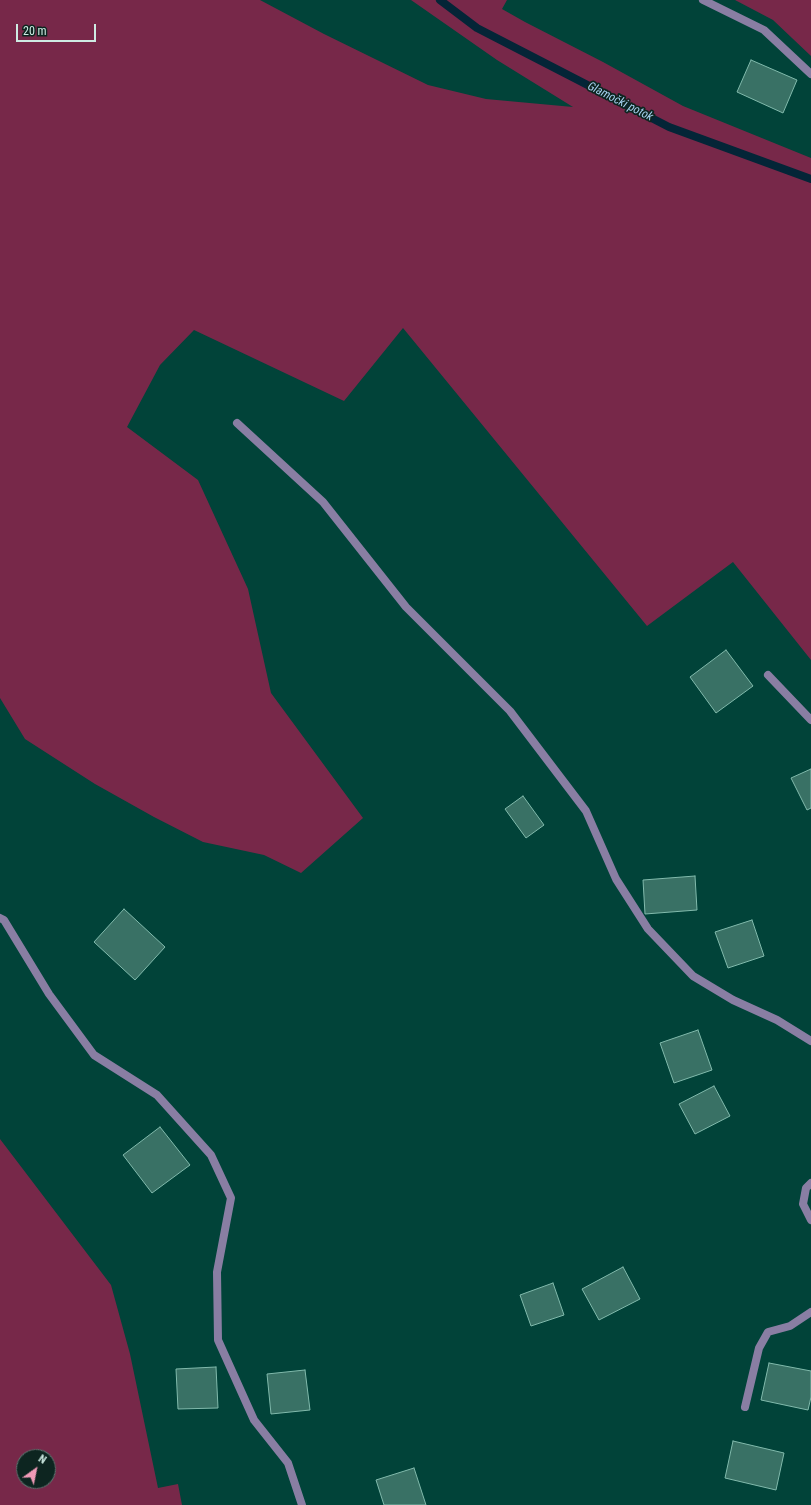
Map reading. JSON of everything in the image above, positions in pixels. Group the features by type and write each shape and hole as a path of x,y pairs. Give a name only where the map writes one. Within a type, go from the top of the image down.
{"street":[{"path":"703,0 764,30 811,74"},
{"path":"238,423 323,502 406,607 510,712 586,811 616,879 648,929 693,976 734,1000 777,1020 811,1041"},
{"path":"768,675 811,720"},
{"path":"0,918 4,920 49,994 94,1055 156,1095 211,1155 231,1198 218,1272 218,1340 254,1420 288,1462 302,1505"},
{"path":"811,1183 806,1188 803,1204 811,1220"},
{"path":"745,1407 759,1348 768,1332 790,1326 811,1312"}],"shaded area":[{"path":"0,0 260,0 324,34 428,85 486,99 573,107 497,60 411,0 507,0 502,9 683,106 811,158 811,660 733,562 647,626 403,328 344,401 194,330 160,365 127,427 198,480 248,589 271,693 363,818 301,873 264,855 203,842 95,784 25,739 0,698"},
{"path":"735,0 811,0 811,56 773,20"},
{"path":"0,1139 111,1285 130,1354 158,1488 178,1484 182,1505 0,1505"}],"building":[{"path":"751,60 797,80 783,113 737,92"},
{"path":"726,650 753,686 716,713 690,677"},
{"path":"811,769 811,808 807,810 791,778"},
{"path":"523,796 544,825 526,838 505,809"},
{"path":"695,876 697,910 645,914 643,880"},
{"path":"124,909 165,947 135,980 94,942"},
{"path":"752,920 764,956 728,968 715,932"},
{"path":"698,1030 712,1070 674,1083 660,1043"},
{"path":"714,1086 730,1116 695,1134 679,1104"},
{"path":"160,1127 190,1165 152,1193 123,1155"},
{"path":"623,1267 640,1299 599,1320 582,1289"},
{"path":"553,1283 564,1315 531,1326 520,1295"},
{"path":"769,1363 811,1371 811,1397 808,1410 761,1400"},
{"path":"216,1367 218,1408 178,1409 176,1369"},
{"path":"305,1370 310,1410 271,1414 267,1374"},
{"path":"733,1441 784,1453 776,1490 725,1478"},
{"path":"414,1468 426,1505 384,1505 376,1480"}],"waterway":[{"name":"Glamočki potok","path":"440,0 477,28 669,127 811,179"}]}
